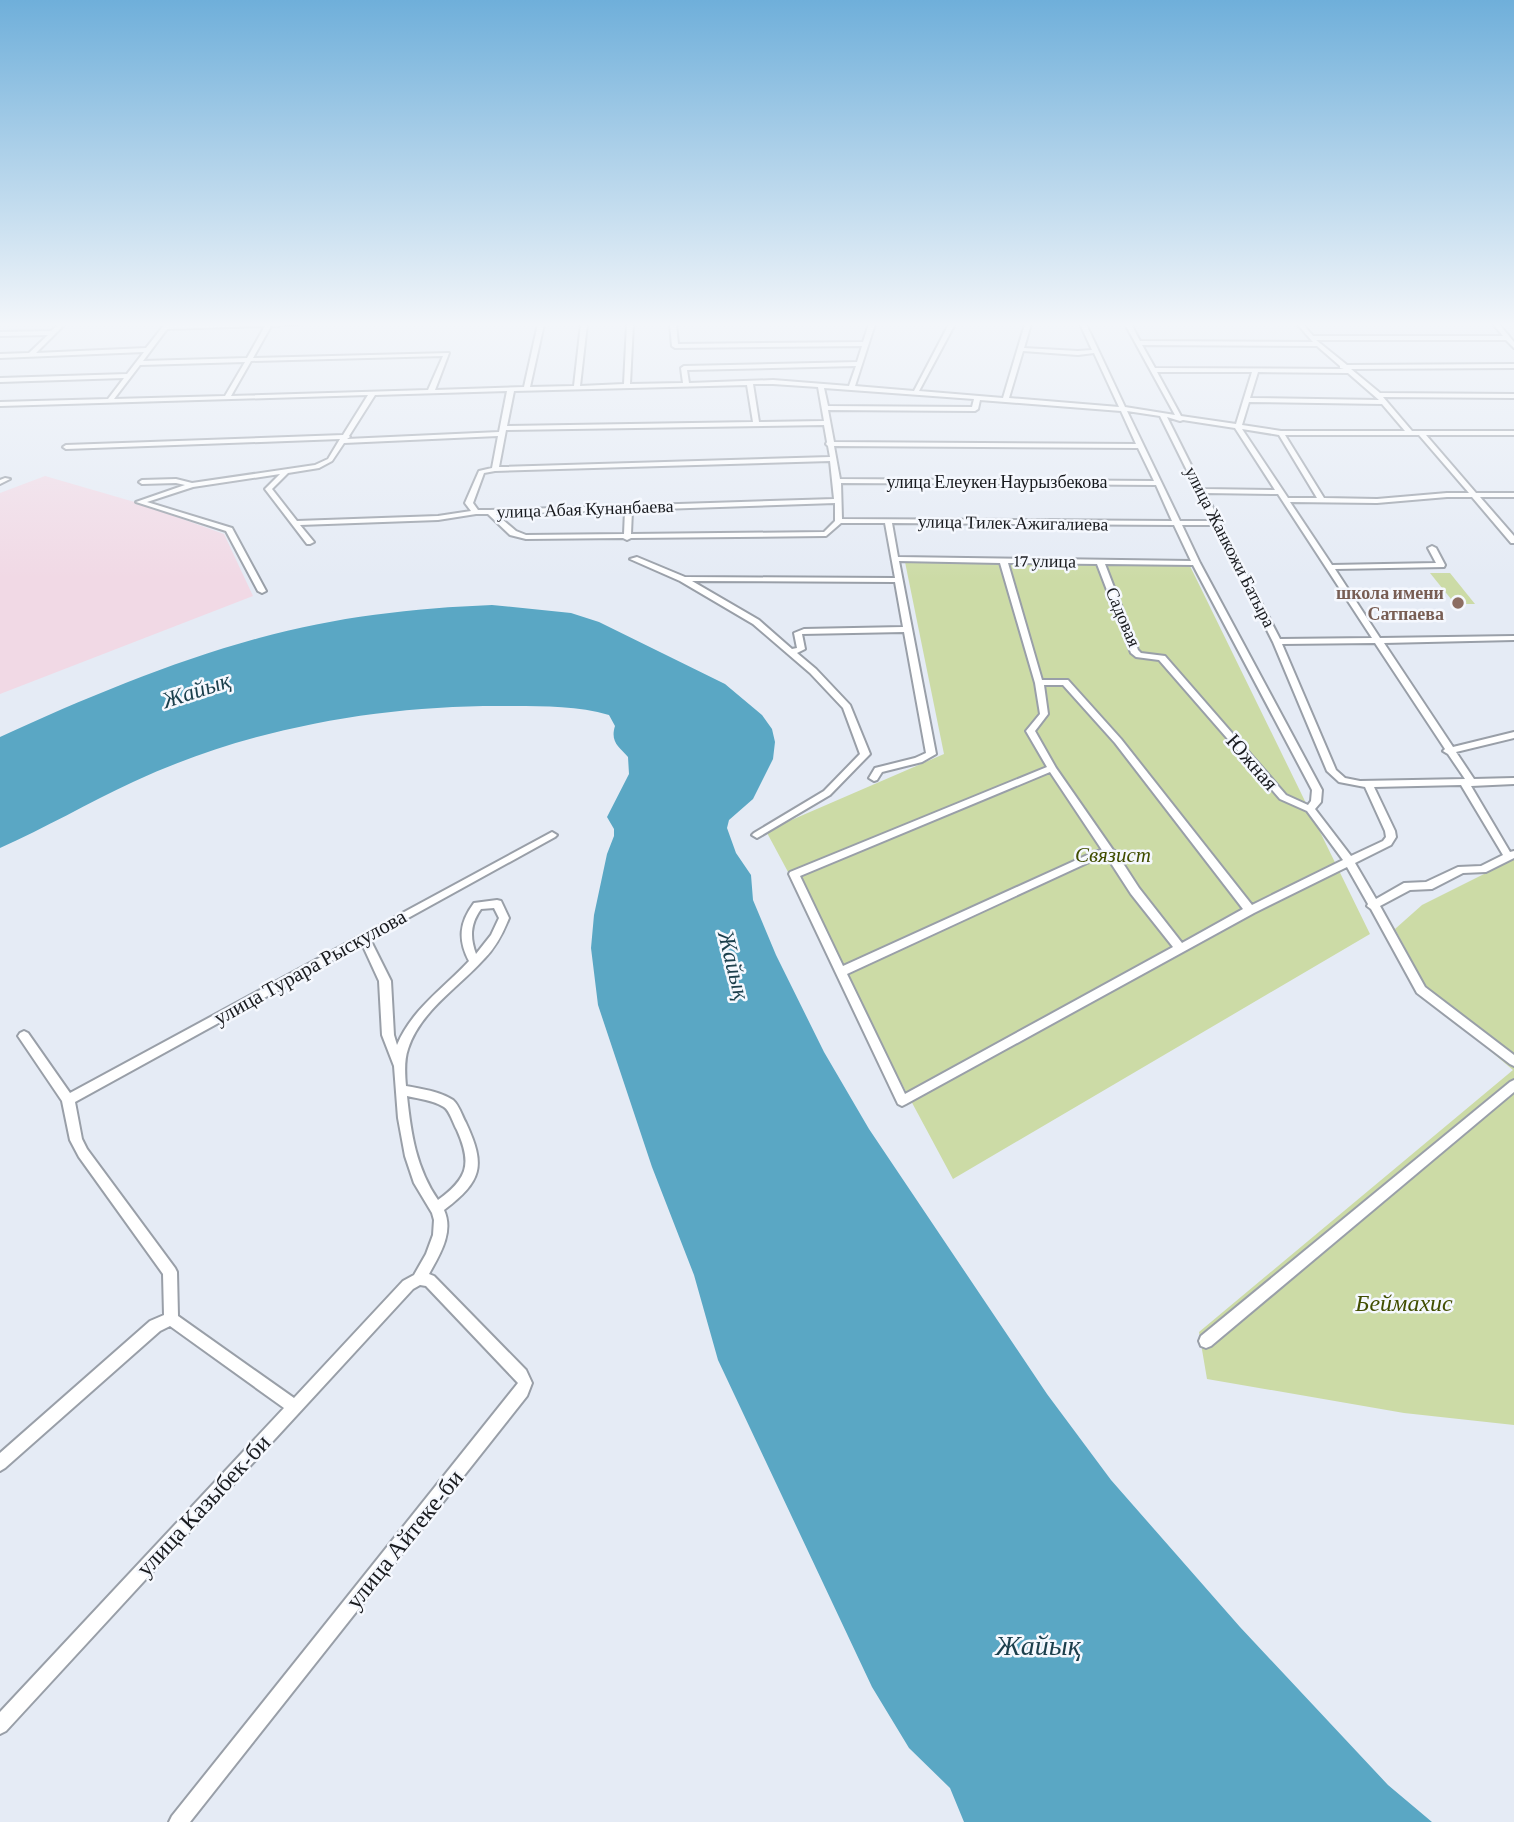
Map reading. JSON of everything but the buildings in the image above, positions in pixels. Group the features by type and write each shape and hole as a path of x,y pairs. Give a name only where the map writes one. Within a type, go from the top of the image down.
{"street":[{"path":"262,590 229,530 140,502 192,485 285,473 324,463 346,439 364,409"},
{"path":"495,469 507,409"},
{"path":"754,409 756,424"},
{"path":"490,512 513,534 526,537 826,534 839,521 836,481 824,409"},
{"path":"1121,409 1281,433 1514,433"},
{"path":"1121,409 1196,563 1317,790 1316,802 1310,809"},
{"path":"1176,409 1181,419"},
{"path":"1237,428 1243,409"},
{"path":"1390,409 1410,433"},
{"name":"улица Жанкожи Батыра","path":"1163,416 1278,642 1332,771 1342,780 1364,784"},
{"path":"66,447 346,439 503,431 826,423"},
{"path":"1237,428 1284,496 1469,783 1511,855 1482,870 1462,869 1428,886 1408,887 1372,906"},
{"path":"1281,433 1322,500"},
{"path":"1421,433 1514,541"},
{"path":"829,444 1140,446"},
{"name":"улица Абая Кунанбаева","path":"831,460 495,469 481,472 469,503 476,512 490,512 838,501"},
{"path":"285,473 268,489 310,542"},
{"path":"0,476 8,479 0,482"},
{"path":"142,482 176,481 192,485"},
{"name":"улица Елеукен Наурызбекова","path":"836,481 1158,483"},
{"path":"1203,491 1322,500 1377,501 1514,495"},
{"path":"626,538 629,508"},
{"path":"294,523 438,518 476,512"},
{"name":"улица Тилек Ажигалиева","path":"839,521 1219,523"},
{"path":"874,778 878,771 890,765 920,761 931,754 888,522"},
{"path":"1329,567 1441,565 1432,548"},
{"path":"634,559 684,579 756,622 791,652 846,707 865,754 827,793 757,835"},
{"name":"17 улица","path":"895,559 1196,563"},
{"path":"1003,560 1039,682 1044,714 1030,731 1135,891 1180,948"},
{"name":"Садовая","path":"1100,562 1134,650 1144,656 1158,656"},
{"path":"684,579 900,580"},
{"path":"791,652 801,649 797,637 804,631 909,629"},
{"name":"улица Жанкожи Батыра","path":"1278,642 1378,643 1514,638"},
{"name":"Южная","path":"1158,656 1283,797 1310,809 1350,862 1372,906 1421,990 1514,1060"},
{"path":"1039,682 1065,682 1118,741 1250,910"},
{"path":"1448,751 1514,734"},
{"path":"1052,768 794,874 902,1101 1250,910 1387,843 1391,837 1364,784 1514,782"},
{"name":"улица Турара Рыскулова","path":"68,1100 552,835"},
{"path":"840,972 1098,854 1111,853"},
{"path":"399,1066 401,1048 412,1025 458,983 474,960 498,936 504,918 497,904 478,906 471,914 466,938 474,960"},
{"path":"364,937 385,981 388,1035 399,1066 402,1090 414,1168 420,1183 437,1208 467,1184 472,1177 474,1161 451,1105 435,1097 402,1090"},
{"path":"24,1036 68,1100 76,1140 83,1153 170,1272 171,1319"},
{"path":"1206,1341 1514,1085"},
{"name":"улица Казыбек-би","path":"0,1725 413,1282 441,1233 437,1208"},
{"name":"улица Айтеке-би","path":"178,1822 522,1391 525,1383 521,1375 429,1280 413,1282"},
{"path":"171,1319 294,1407"},
{"path":"0,1463 155,1326 171,1319"}],"shaded area":[{"path":"45,476 138,503 224,534 253,596 0,694 0,493"}],"green space":[{"name":"Связист","path":"905,562 1190,566 1370,934 953,1179 766,831 944,754"},
{"path":"1430,573 1450,573 1475,604 1455,604"},
{"name":"Беймахис","path":"1514,859 1514,1425 1404,1413 1207,1379 1199,1332 1513,1070 1435,1004 1395,929 1422,905"}],"water":[{"name":"Жайық","path":"492,605 571,613 599,622 725,684 762,715 772,729 775,742 773,759 753,799 729,820 727,828 736,853 751,875 753,900 776,955 824,1052 869,1129 1047,1394 1111,1480 1240,1627 1388,1785 1432,1822 964,1822 950,1788 909,1748 872,1687 718,1360 694,1275 652,1167 598,1005 591,948 594,915 607,854 614,836 614,829 607,817 629,774 628,757 615,740 615,726 609,715 562,707 465,706 368,715 271,733 178,763 133,782 0,848 0,737 128,682 259,638 316,624 375,615"}],"place":[{"name":"школа имени Сатпаева","path":"1458,603"}]}
